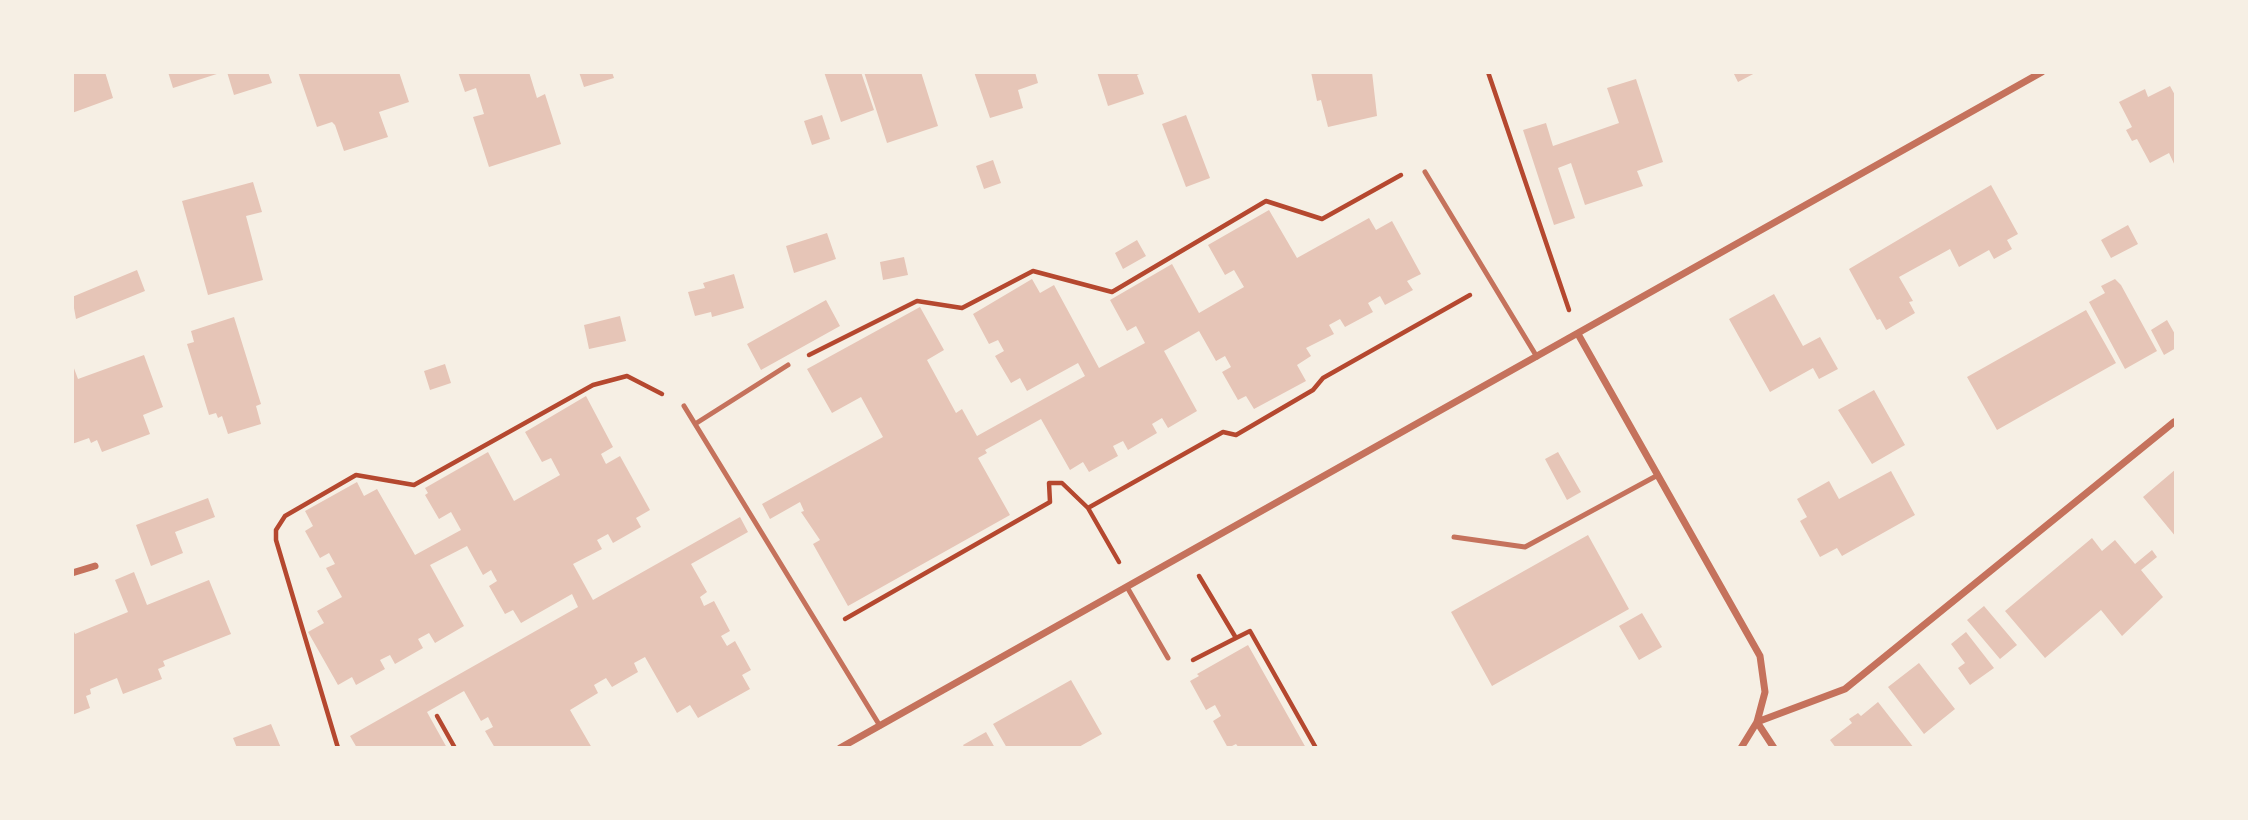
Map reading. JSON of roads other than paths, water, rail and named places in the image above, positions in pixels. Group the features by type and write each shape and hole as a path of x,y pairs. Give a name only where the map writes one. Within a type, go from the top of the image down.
{"street":[{"path":"840,748 2042,72"},
{"path":"1578,334 1760,656 1765,692 1757,722 1741,748"},
{"path":"1757,722 1845,689 2174,422"},
{"path":"72,573 95,566"},
{"path":"1757,722 1774,748"}],"lane":[{"path":"1424,172 1537,357"},
{"path":"695,424 788,365"},
{"path":"684,406 880,726"},
{"path":"1454,537 1525,547 1658,475"},
{"path":"1129,586 1168,658"}]}
